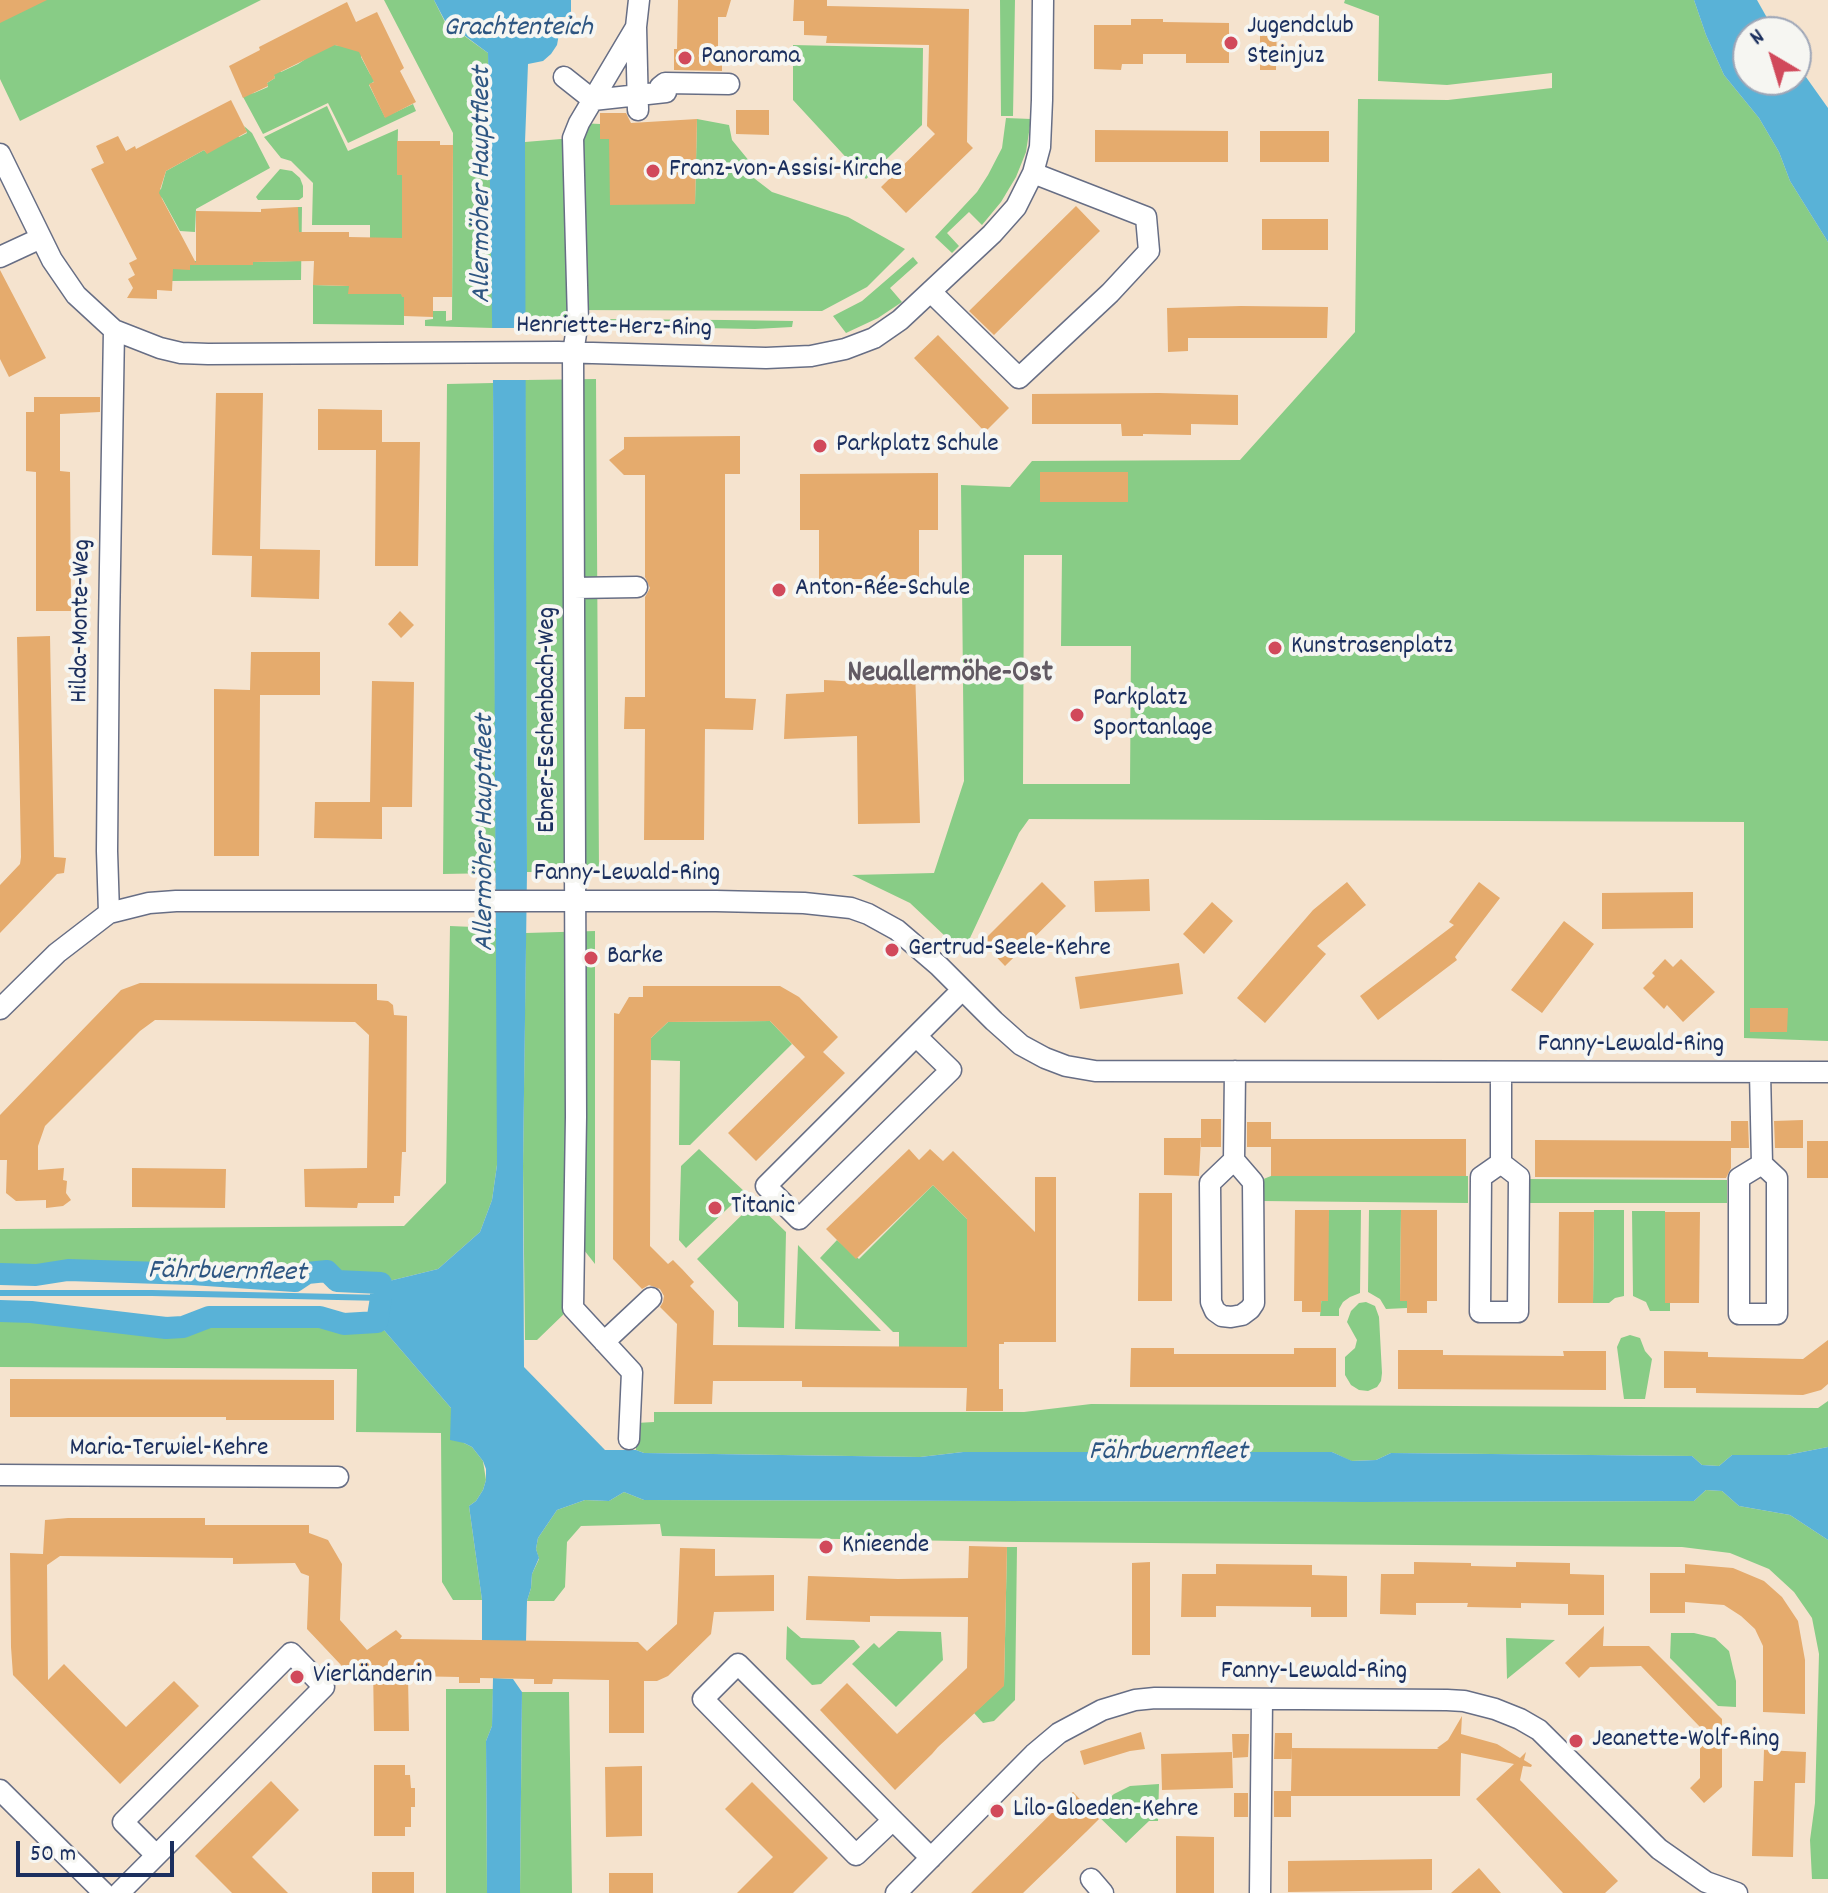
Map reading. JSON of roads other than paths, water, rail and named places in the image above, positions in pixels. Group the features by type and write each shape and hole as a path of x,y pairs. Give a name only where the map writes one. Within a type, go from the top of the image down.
{"street":[{"path":"638,103 636,27 639,0"},
{"name":"Henriette-Herz-Ring","path":"0,154 52,260 76,295 114,330 141,342 181,353 811,356 845,349 874,338 900,320 992,234 1016,207 1033,173 1040,147 1043,0"},
{"path":"593,100 636,27"},
{"path":"564,77 593,100 638,103 666,92 637,71"},
{"path":"660,87 665,83 729,84"},
{"name":"Ebner-Eschenbach-Weg","path":"593,100 573,138 578,321 565,353 574,588 576,1161 573,1308 632,1372 629,1439"},
{"path":"931,292 1019,378 1110,293 1149,251 1146,217 1033,173"},
{"path":"0,257 41,238"},
{"name":"Hilda-Monte-Weg","path":"109,913 108,642 114,330"},
{"path":"574,588 637,587"},
{"name":"Fanny-Lewald-Ring","path":"0,1009 57,953 109,913 149,903 792,902 851,908 897,930 1021,1045 1066,1066 1095,1071 1828,1072"},
{"path":"917,1037 951,1070 799,1219 766,1186 962,990"},
{"path":"1234,1160 1210,1183 1211,1302 1215,1311 1231,1317 1242,1315 1254,1303 1253,1182 1234,1160 1235,1071"},
{"name":"Fanny-Lewald-Ring","path":"1501,1072 1501,1163"},
{"name":"Fanny-Lewald-Ring","path":"1760,1072 1762,1164 1777,1178 1777,1314 1739,1314 1739,1178 1762,1164"},
{"name":"Fanny-Lewald-Ring","path":"1501,1163 1519,1177 1518,1312 1480,1312 1481,1177 1501,1163"},
{"path":"604,1342 651,1298"},
{"name":"Maria-Terwiel-Kehre","path":"0,1475 338,1477"},
{"path":"119,1893 324,1687 291,1653 123,1822 156,1855"},
{"path":"893,1820 856,1855 703,1699 738,1664 931,1858"},
{"name":"Fanny-Lewald-Ring","path":"896,1893 1059,1733 1084,1718 1118,1705 1155,1698 1447,1700 1495,1709 1539,1730 1659,1849 1706,1882 1737,1893"},
{"path":"1260,1893 1262,1699"},
{"path":"0,1790 104,1893"}],"water":[{"name":"Grachtenteich","path":"434,0 571,0 571,17 557,17 550,24 550,30 559,34 551,54 543,61 528,64 525,142 527,872 524,1367 605,1450 644,1453 920,1457 963,1452 1332,1452 1352,1461 1376,1460 1391,1453 1692,1456 1702,1465 1719,1466 1732,1455 1787,1455 1828,1447 1828,1540 1790,1515 1739,1506 1722,1491 1706,1490 1694,1501 1365,1502 644,1500 624,1492 609,1501 585,1500 557,1510 538,1538 536,1549 539,1558 532,1574 527,1601 526,1642 482,1641 482,1600 469,1506 483,1490 486,1469 472,1447 450,1440 451,1408 377,1322 381,1283 438,1269 480,1232 492,1200 497,1165 488,53 445,21"},
{"path":"1694,0 1757,0 1766,16 1732,16 1732,85 1724,75"},
{"path":"1812,86 1828,108 1828,242 1790,181 1779,152 1759,118 1741,96 1812,96"},
{"path":"493,1678 513,1679 522,1692 520,1893 487,1893 486,1741 492,1726"}],"waterway":[{"name":"Fährbuernfleet","path":"0,1274 36,1275 68,1270 295,1281 307,1273 327,1271 337,1281 381,1283 377,1322 344,1324 320,1317 209,1317 183,1327 166,1328 0,1311"},
{"name":"Fährbuernfleet","path":"0,1293 384,1298"}],"place":[{"name":"Jugendclub Steinjuz","path":"1231,43"},
{"name":"Panorama","path":"685,58"},
{"name":"Franz-von-Assisi-Kirche","path":"653,171"},
{"name":"Parkplatz Schule","path":"820,446"},
{"name":"Anton-Rée-Schule","path":"779,590"},
{"name":"Kunstrasenplatz","path":"1275,648"},
{"name":"Parkplatz Sportanlage","path":"1077,715"},
{"name":"Gertrud-Seele-Kehre","path":"892,950"},
{"name":"Barke","path":"591,958"},
{"name":"Titanic","path":"715,1208"},
{"name":"Knieende","path":"826,1547"},
{"name":"Vierländerin","path":"297,1677"},
{"name":"Jeanette-Wolf-Ring","path":"1576,1741"},
{"name":"Lilo-Gloeden-Kehre","path":"997,1811"}],"district":[{"name":"Neuallermöhe-Ost","path":"950,676"}],"water label":[{"name":"Allermöher Hauptfleet","path":"484,185"},
{"name":"Allermöher Hauptfleet","path":"487,833"}]}
